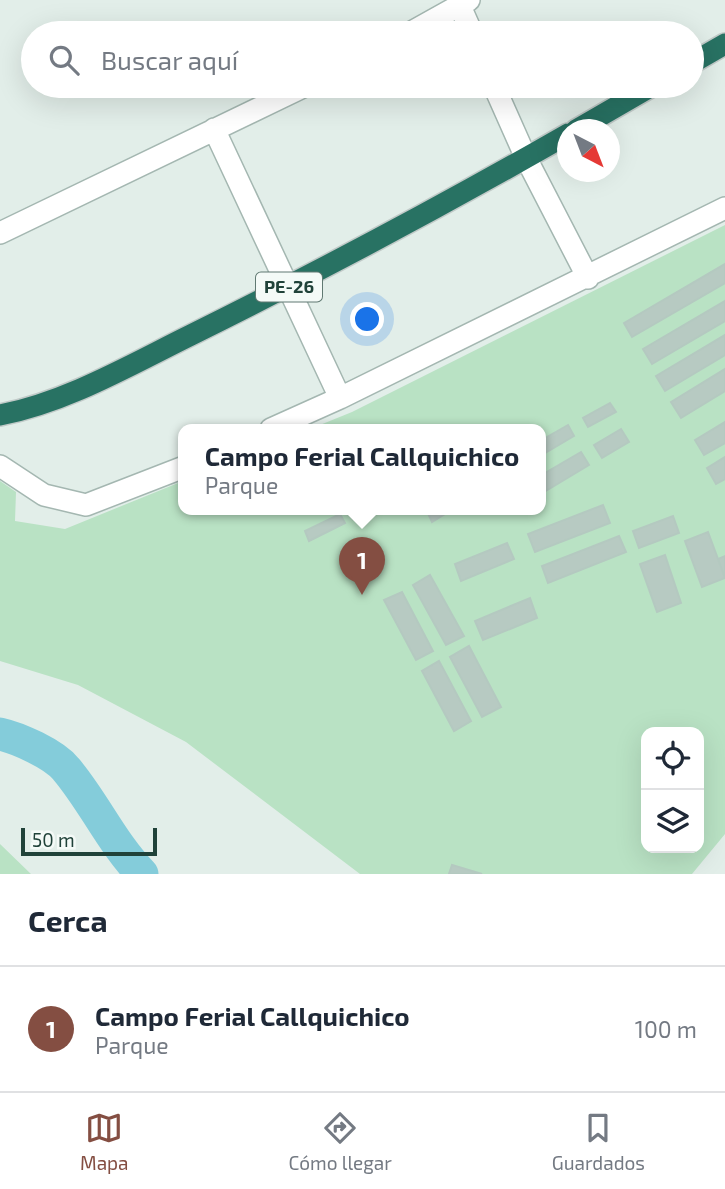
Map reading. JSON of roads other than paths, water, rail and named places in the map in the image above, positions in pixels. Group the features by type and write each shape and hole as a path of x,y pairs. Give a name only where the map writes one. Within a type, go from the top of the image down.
{"highway":[{"path":"704,56 725,44"},
{"path":"595,119 631,98"},
{"name":"PE-26","path":"0,415 24,411 92,384 289,287 557,140"}],"street":[{"path":"432,21 465,3 469,21"},
{"path":"0,233 280,98"},
{"path":"499,98 526,158 588,278"},
{"path":"214,129 340,398"},
{"path":"282,424 588,278 725,208"},
{"path":"0,466 44,495 86,505 178,469"}],"waterway":[{"path":"0,734 35,747 60,763 142,874"}],"place":[{"name":"Campo Ferial Callquichico","path":"362,595"}]}
